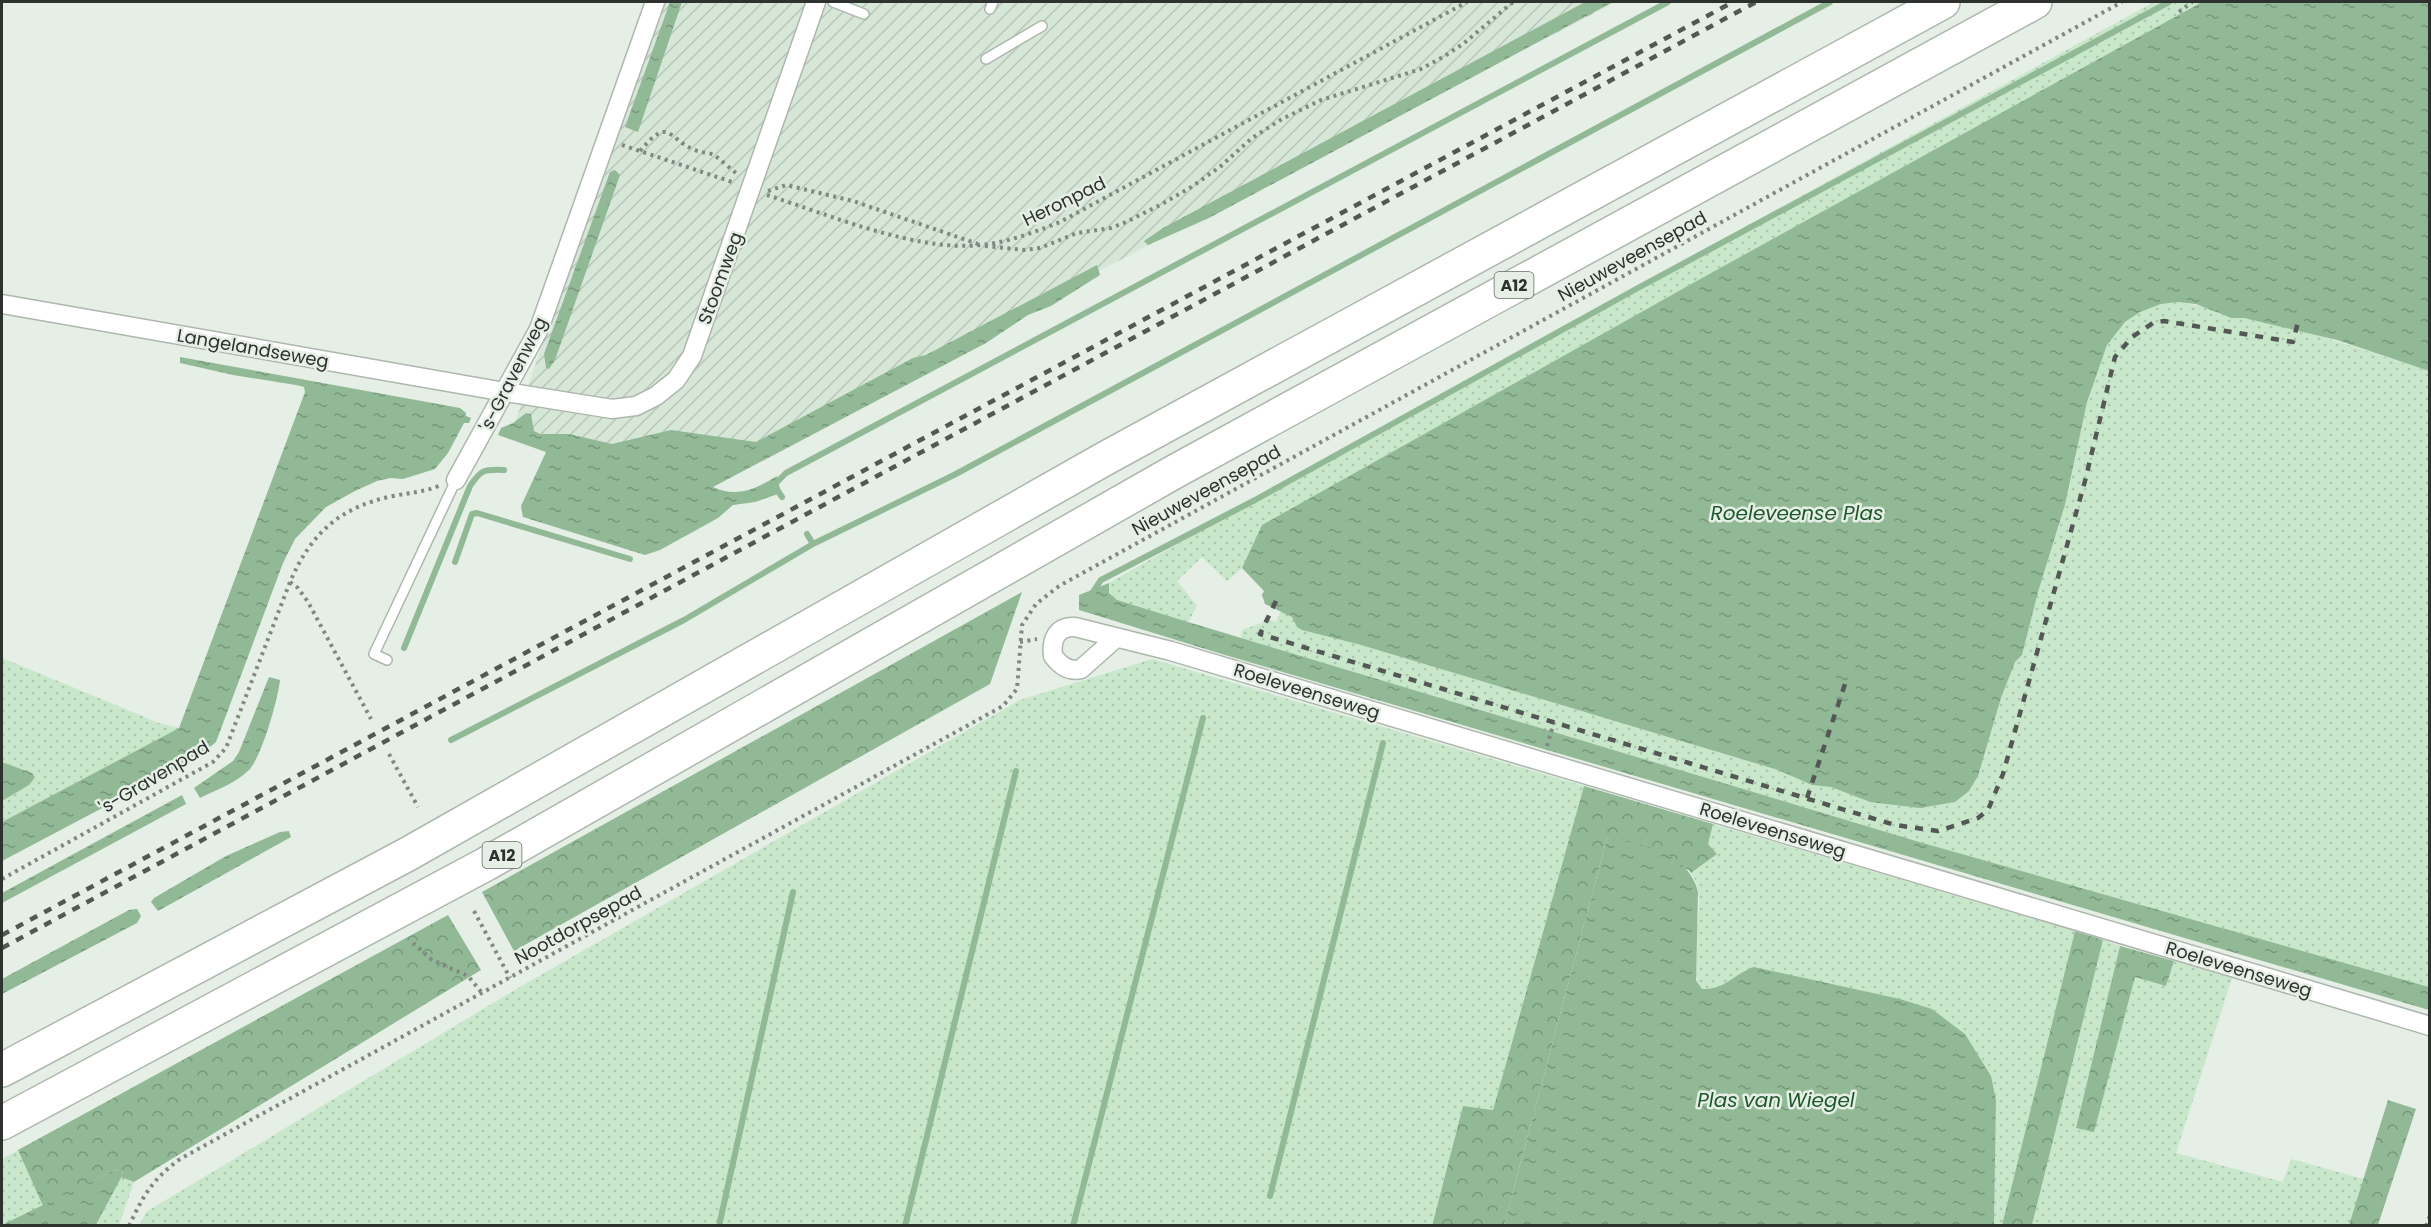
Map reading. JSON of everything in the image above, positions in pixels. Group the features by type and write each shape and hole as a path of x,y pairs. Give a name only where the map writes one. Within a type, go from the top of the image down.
{"highway":[{"name":"A12","path":"2,1070 408,854 1106,458 1943,2"},
{"name":"A12","path":"2,1123 486,864 1174,472 2035,2"}],"street":[{"name":"'s-Gravenweg","path":"456,480 539,329 655,2"},
{"name":"Stoomweg","path":"505,392 612,409 636,406 656,396 676,380 692,356 756,191 816,2"},
{"name":"Langelandseweg","path":"2,304 505,392"},
{"name":"Roeleveenseweg","path":"1116,638 1182,654 2430,1026"}],"lane":[{"path":"833,2 864,14"},
{"path":"986,59 1042,26"},
{"name":"'s-Gravenweg","path":"387,660 374,654 456,480"}],"path":[{"name":"Heronpad","path":"606,139 892,235 929,244 981,245 1031,234 1060,222 1467,2"},
{"path":"640,151 653,136 665,132 670,133 694,150 717,155 724,165 756,191 786,185 853,201 981,245 1024,250 1040,248 1077,233 1111,228 1162,204 1193,186 1221,166 1252,138 1282,119 1322,100 1421,69 1463,44 1514,2"},
{"name":"Nieuweveensepad","path":"1020,642 1022,625 1027,616 1036,604 1059,586 2122,2"},
{"path":"2179,12 2192,2"},
{"name":"'s-Gravenpad","path":"2,879 213,762 226,748 300,557 312,540 350,510 394,496 419,494 456,480"},
{"path":"290,582 298,588 308,602 371,719"},
{"name":"Nootdorpsepad","path":"129,1226 142,1197 159,1174 180,1159 1003,706 1017,689 1020,642"},
{"path":"1549,741 1554,724"},
{"path":"389,754 418,807"},
{"path":"474,911 510,978"},
{"path":"413,943 432,960 468,976 482,993"},
{"path":"2426,1226 2430,1216"}],"shaded area":[{"path":"663,2 1616,2 707,475 512,431"},
{"path":"2154,2 2202,2 1693,283 1262,525 1242,568 1227,581 1202,557 1177,581 1197,606 1188,622 1117,600 1109,593 1109,583 1481,372"},
{"path":"2177,302 2207,307 2231,318 2244,318 2314,334 2429,371 2429,987 1916,841 1241,638 1242,630 1270,620 1276,622 1281,611 1292,617 1297,627 1302,630 1361,645 1778,770 1812,785 1831,787 1870,802 1969,791 1978,776 2001,698 2015,662 2022,655 2037,596 2065,505 2086,405 2107,346 2119,328 2136,315 2156,306"},
{"path":"2,658 159,723 179,728 2,822 2,801 29,785 32,773 2,762"},
{"path":"1152,659 1584,786 1493,1110 1463,1106 1432,1225 139,1226 146,1212 513,991 1020,700"},
{"path":"1713,824 2075,931 2002,1225 1994,1225 1996,1100 1965,1034 1932,1009 1745,970 1720,988 1702,989 1696,976 1694,962 1699,899 1697,885 1691,873 1717,854 1708,844"},
{"path":"2103,940 2120,946 2076,1128 2094,1131 2135,976 2166,986 2174,961 2232,978 2176,1153 2283,1182 2291,1159 2364,1179 2349,1225 2032,1226"},
{"path":"18,1150 43,1206 2,1226 2,1159"},
{"path":"121,1177 134,1182 119,1225 96,1226"}],"green space":[{"path":"1022,592 990,684 514,951 482,892"},
{"path":"1584,786 1713,824 1708,844 1717,854 1691,873 1689,870 1607,838 1504,1225 1432,1226 1463,1106 1493,1110"},
{"path":"448,915 481,970 134,1182 121,1177 123,1172 117,1169 43,1206 18,1150"},
{"path":"2075,931 2103,940 2032,1225 2002,1225"},
{"path":"2120,946 2174,961 2166,986 2135,977 2094,1132 2076,1128"},
{"path":"2388,1100 2416,1109 2378,1225 2349,1225"}],"water":[{"path":"670,2 682,2 638,132 625,127"},
{"path":"1585,2 1613,2 1209,218 1148,245 1144,241 1163,228"},
{"name":"Roeleveense Plas","path":"2202,2 2429,2 2429,371 2337,340 2244,318 2231,318 2196,304 2177,302 2161,304 2140,312 2125,322 2107,345 2087,402 2065,505 2038,592 2022,655 2015,662 2001,698 1978,776 1969,791 1955,802 1920,808 1870,802 1831,787 1812,785 1778,770 1361,645 1302,630 1297,627 1292,617 1265,604 1262,595 1264,591 1242,568 1262,525 1693,283"},
{"path":"615,170 620,175 555,360 549,369 546,368 544,354 610,172"},
{"path":"1097,265 1100,275 1051,306 1028,315 986,343 713,487 730,492 746,491 777,476 781,493 755,502 733,505 718,518 660,550 645,555 523,517 521,506 546,452 498,435 501,428 513,423 526,413 531,414 534,431 540,434 569,434 612,444 671,430 756,442 913,358 926,355"},
{"path":"180,357 460,408 466,416 471,418 469,423 464,423 448,453 435,469 403,479 390,478 377,481 355,491 326,507 295,539 283,563 216,742 161,777 2,861 2,822 179,728 305,392 304,387 296,385 233,375 180,363"},
{"path":"1109,583 1109,593 1117,600 1188,622 1916,841 2429,987 2429,1010 1079,610 1079,595"},
{"path":"269,677 280,680 279,689 269,727 254,763 238,779 200,798 194,788 233,761 239,752"},
{"path":"2,762 32,773 35,777 29,785 2,801"},
{"path":"182,795 186,804 2,903 2,893"},
{"path":"289,831 291,837 158,911 151,902 154,898 226,856 280,832"},
{"name":"Plas van Wiegel","path":"1607,838 1635,843 1662,852 1685,868 1693,878 1698,892 1696,980 1702,989 1717,987 1754,967 1900,999 1932,1009 1965,1034 1991,1076 1996,1100 1994,1225 1504,1225"},
{"path":"137,909 141,916 137,923 2,994 2,979 129,910"},
{"path":"121,1169 123,1174 96,1225 2,1225"}],"waterway":[{"path":"782,497 774,485 786,473 1668,2"},
{"path":"451,740 684,620 813,544 954,475 1830,2"},
{"path":"1091,595 1101,580 1255,500 1636,289 2169,2"},
{"path":"404,648 470,486 483,472 504,470"},
{"path":"455,562 472,514 477,513 630,559"},
{"path":"807,534 813,544"},
{"path":"1073,1226 1203,718"},
{"path":"1270,1196 1383,743"},
{"path":"905,1226 1016,771"},
{"path":"719,1226 793,892"}],"railway":[{"path":"2,935 1733,2"},
{"path":"2,948 1756,2"},
{"path":"1276,601 1260,634 1895,825 1938,831 1978,818 1988,810 2003,774 2085,481 2115,357 2132,337 2153,323 2164,321 2293,342 2299,318"},
{"path":"1807,798 1847,678"}]}
